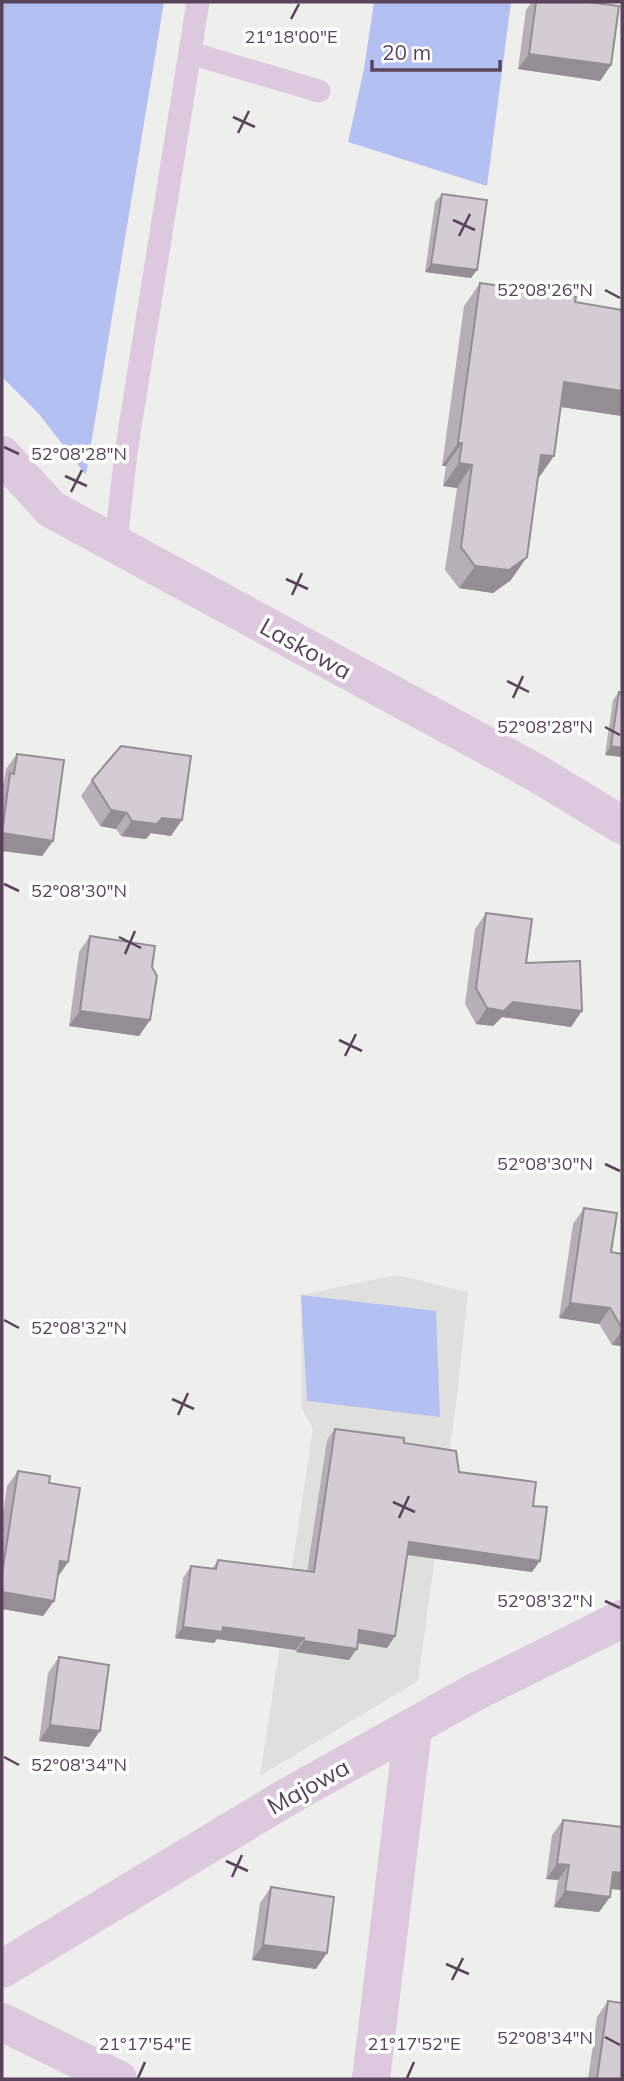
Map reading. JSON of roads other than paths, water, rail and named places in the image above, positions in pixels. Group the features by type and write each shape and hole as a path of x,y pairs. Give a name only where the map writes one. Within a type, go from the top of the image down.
{"street":[{"name":"Laskowa","path":"2,455 51,509 533,771 622,825"},
{"name":"Majowa","path":"2,1969 287,1797 475,1692 622,1619"},
{"path":"371,2079 412,1729"},
{"path":"2,2022 118,2079"}],"lane":[{"path":"116,542 126,452 198,2"},
{"path":"190,53 319,91"}]}
